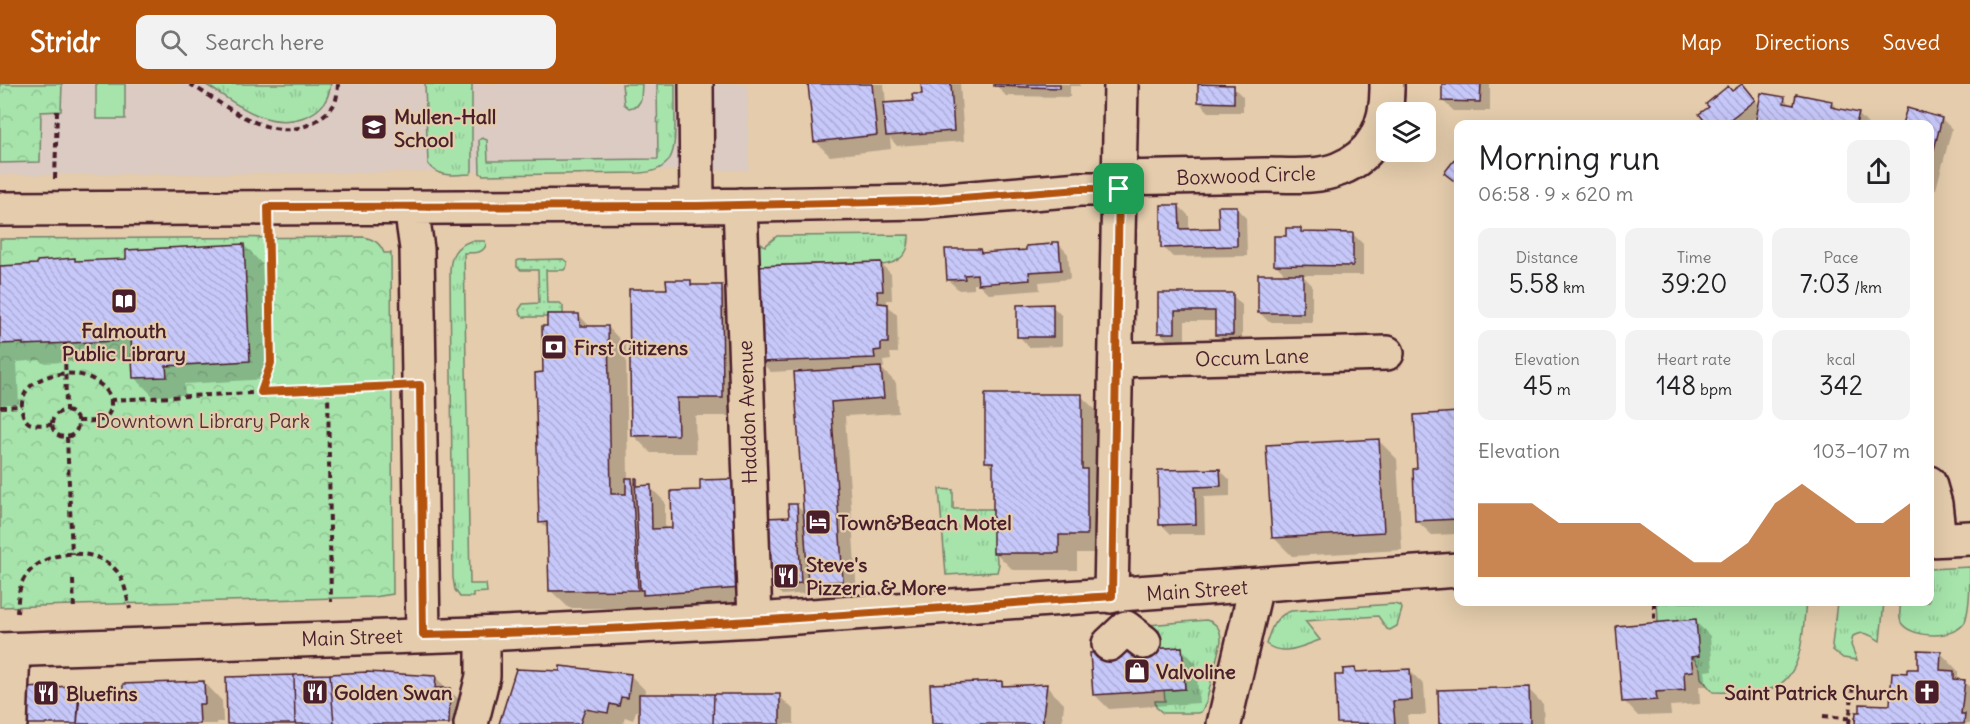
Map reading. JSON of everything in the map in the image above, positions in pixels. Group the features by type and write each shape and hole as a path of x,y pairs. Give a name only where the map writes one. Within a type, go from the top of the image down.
{"street":[{"path":"696,84 697,206"},
{"path":"1112,596 1121,84"},
{"name":"Boxwood Circle","path":"0,209 697,206 922,201 1119,184 1299,175 1341,169 1367,151 1381,128 1387,105 1387,84"},
{"name":"Haddon Avenue","path":"740,205 755,620"},
{"path":"411,207 417,249 423,635"},
{"name":"Occum Lane","path":"1116,360 1387,352"},
{"path":"1934,500 1946,539"},
{"name":"Main Street","path":"6,650 483,634 755,620 1454,570"},
{"path":"1224,724 1256,586"},
{"path":"471,724 483,676 483,634"},
{"path":"6,650 9,724"}],"path":[{"path":"190,84 242,116 269,129 292,130 315,122 332,109 338,99 338,84"},
{"path":"55,179 57,111"},
{"path":"261,392 271,363 268,207"},
{"path":"65,344 66,411"},
{"path":"52,425 27,422 23,417 22,406 23,396 35,384 54,374 79,374 94,380 109,393 110,411 105,419 78,422"},
{"path":"111,400 420,385"},
{"path":"328,389 331,602"},
{"path":"0,407 22,406"},
{"path":"66,411 74,414 78,422 75,433 67,437 57,435 52,425 58,414 66,411"},
{"path":"67,437 72,554"},
{"path":"17,613 18,594 24,578 37,565 55,556 72,554 89,555 105,562 118,573 125,588 130,609"},
{"path":"73,580 74,612"},
{"path":"1654,606 1654,623"},
{"path":"1849,721 1853,685"},
{"path":"1823,716 1849,721 1856,719"}],"shaded area":[{"name":"Mullen-Hall School","path":"0,84 747,84 749,170 0,175"}],"green space":[{"path":"0,84 62,84 61,111 41,112 40,162 0,163"},
{"path":"96,84 125,84 125,119 96,119"},
{"path":"205,84 331,84 326,99 317,110 307,116 279,121 241,107"},
{"path":"425,84 472,84 472,171 470,174 441,174 428,164"},
{"path":"622,84 642,84 641,100 637,106 629,108 624,104"},
{"path":"657,84 675,84 673,151 666,164 660,168 640,173 483,175 480,173 479,140 482,138 487,140 488,161 658,159"},
{"path":"909,235 906,252 899,259 888,264 882,265 881,262 755,266 761,243 765,246 777,236"},
{"name":"Downtown Library Park","path":"364,237 377,242 384,253 391,253 393,594 374,597 0,607 0,239"},
{"path":"471,241 485,241 486,245 480,252 464,253 470,584 486,584 487,592 473,593 473,597 460,597 455,590 453,578 450,270 455,251"},
{"path":"563,259 567,262 564,270 546,270 547,303 560,303 563,306 563,314 524,317 519,310 523,304 539,303 538,270 521,270 517,267 517,261"},
{"path":"939,489 953,490 953,509 993,509 999,564 997,572 946,575"},
{"path":"1970,567 1970,588 1965,622 1953,632 1934,635 1908,629 1902,624 1900,616 1901,606 1934,606 1934,569"},
{"path":"1394,604 1401,606 1402,609 1397,626 1390,630 1378,616 1305,621 1320,640 1286,650 1272,648 1266,644 1277,620 1291,611"},
{"path":"1657,606 1806,606 1802,641 1794,667 1787,678 1777,686 1764,691 1713,692 1701,678 1700,669 1695,660 1658,622"},
{"path":"1837,606 1884,606 1880,641 1864,633 1853,636 1851,645 1857,660 1843,658 1833,650"},
{"path":"1206,620 1218,627 1221,641 1206,703 1201,712 1197,713 1163,713 1156,707 1155,701 1165,701 1164,690 1185,689 1182,647 1148,649 1148,625"}],"building":[{"path":"808,84 872,84 877,135 814,142"},
{"path":"921,84 951,84 954,131 886,136 883,103 913,101 912,94 922,94"},
{"path":"994,84 1060,84 1060,88 994,86"},
{"path":"1198,84 1234,85 1234,103 1198,102"},
{"path":"1442,84 1481,84 1480,102 1442,101"},
{"path":"1742,84 1755,100 1729,120 1704,120 1699,114 1709,107 1706,104 1728,86 1732,91"},
{"path":"1761,93 1785,97 1784,103 1794,105 1796,94 1832,101 1831,107 1859,113 1857,120 1756,120"},
{"path":"1907,108 1942,118 1934,149 1934,120 1903,120"},
{"path":"1454,160 1454,181 1444,173"},
{"path":"1161,205 1179,205 1180,229 1219,228 1218,206 1237,206 1237,246 1161,248"},
{"path":"1286,228 1301,228 1301,232 1353,233 1353,266 1274,265 1274,236 1286,236"},
{"path":"1052,242 1059,242 1061,270 1029,272 1030,280 978,284 977,274 964,275 965,279 947,280 945,249 980,249 981,253 1026,250 1026,246 1052,244"},
{"name":"Falmouth Public Library","path":"244,244 250,361 166,366 167,377 133,378 131,338 117,337 117,341 0,344 0,266 37,264 37,261 75,258 75,261 126,259 126,250"},
{"path":"881,262 883,291 877,291 878,303 888,304 888,343 881,343 881,350 874,351 875,358 759,362 755,266"},
{"path":"1258,274 1303,274 1303,313 1258,313"},
{"path":"666,280 691,280 691,285 722,285 723,398 677,398 678,435 631,436 629,289 667,289"},
{"path":"1158,293 1233,293 1233,335 1215,335 1215,311 1175,311 1175,333 1158,333"},
{"path":"1053,304 1053,337 1017,337 1017,305"},
{"path":"547,314 579,314 580,326 608,326 611,494 626,494 626,478 632,478 638,590 549,591 547,522 539,523 535,373 543,372 542,326 547,326"},
{"path":"881,367 884,398 831,402 843,581 808,583 794,372"},
{"path":"985,394 1082,394 1082,469 1087,469 1087,535 1059,535 1059,553 993,553 993,462 985,462"},
{"path":"1454,412 1454,519 1415,521 1413,469 1417,468 1414,415"},
{"path":"1379,439 1384,532 1272,538 1266,445"},
{"path":"1220,469 1221,486 1195,487 1196,524 1159,525 1158,470"},
{"path":"635,478 637,478 637,486 651,485 652,529 672,528 671,491 700,490 700,480 733,479 741,588 643,595 643,590 640,590"},
{"path":"788,504 797,504 801,583 770,586 766,518 789,517"},
{"path":"1696,619 1699,656 1691,657 1693,671 1684,672 1685,690 1656,692 1657,700 1622,702 1616,626"},
{"name":"Valvoline","path":"1182,647 1185,689 1093,695 1090,653"},
{"name":"Saint Patrick Church","path":"1918,650 1941,651 1940,670 1954,671 1954,679 1965,680 1961,714 1965,714 1964,724 1855,724 1856,712 1860,712 1860,704 1890,705 1892,672 1907,673 1907,669 1918,669"},
{"path":"560,666 631,674 628,698 621,697 619,706 610,704 608,713 585,709 580,724 499,724 516,669 560,671"},
{"path":"1355,668 1356,672 1410,669 1412,700 1393,701 1395,724 1337,723 1335,675 1343,675 1343,669"},
{"path":"367,672 436,676 435,688 450,688 449,724 334,724 330,674"},
{"path":"330,674 334,724 295,724 294,675"},
{"path":"294,675 295,724 227,724 226,677"},
{"path":"204,681 205,704 199,704 200,724 77,724 80,695 123,694 123,684"},
{"path":"1002,681 1002,686 1047,684 1042,724 932,724 930,684"},
{"path":"79,686 77,724 17,724 20,688"},
{"path":"1529,687 1530,724 1439,724 1438,690"},
{"path":"639,694 714,694 713,724 639,724"},
{"path":"714,694 780,694 780,724 713,724"}],"place":[{"name":"Mullen-Hall School","path":"374,127"},
{"name":"Falmouth Public Library","path":"124,301"},
{"name":"First Citizens","path":"554,347"},
{"name":"Town&Beach Motel","path":"818,522"},
{"name":"Steve's Pizzeria & More","path":"786,576"},
{"name":"Valvoline","path":"1137,671"},
{"name":"Golden Swan","path":"315,692"},
{"name":"Saint Patrick Church","path":"1927,692"},
{"name":"Bluefins","path":"46,693"}],"route":[{"path":"1080,189 1119,189 1112,596 755,620 423,635 420,385 261,392 271,363 268,207 697,206 922,201 1080,189"}]}
